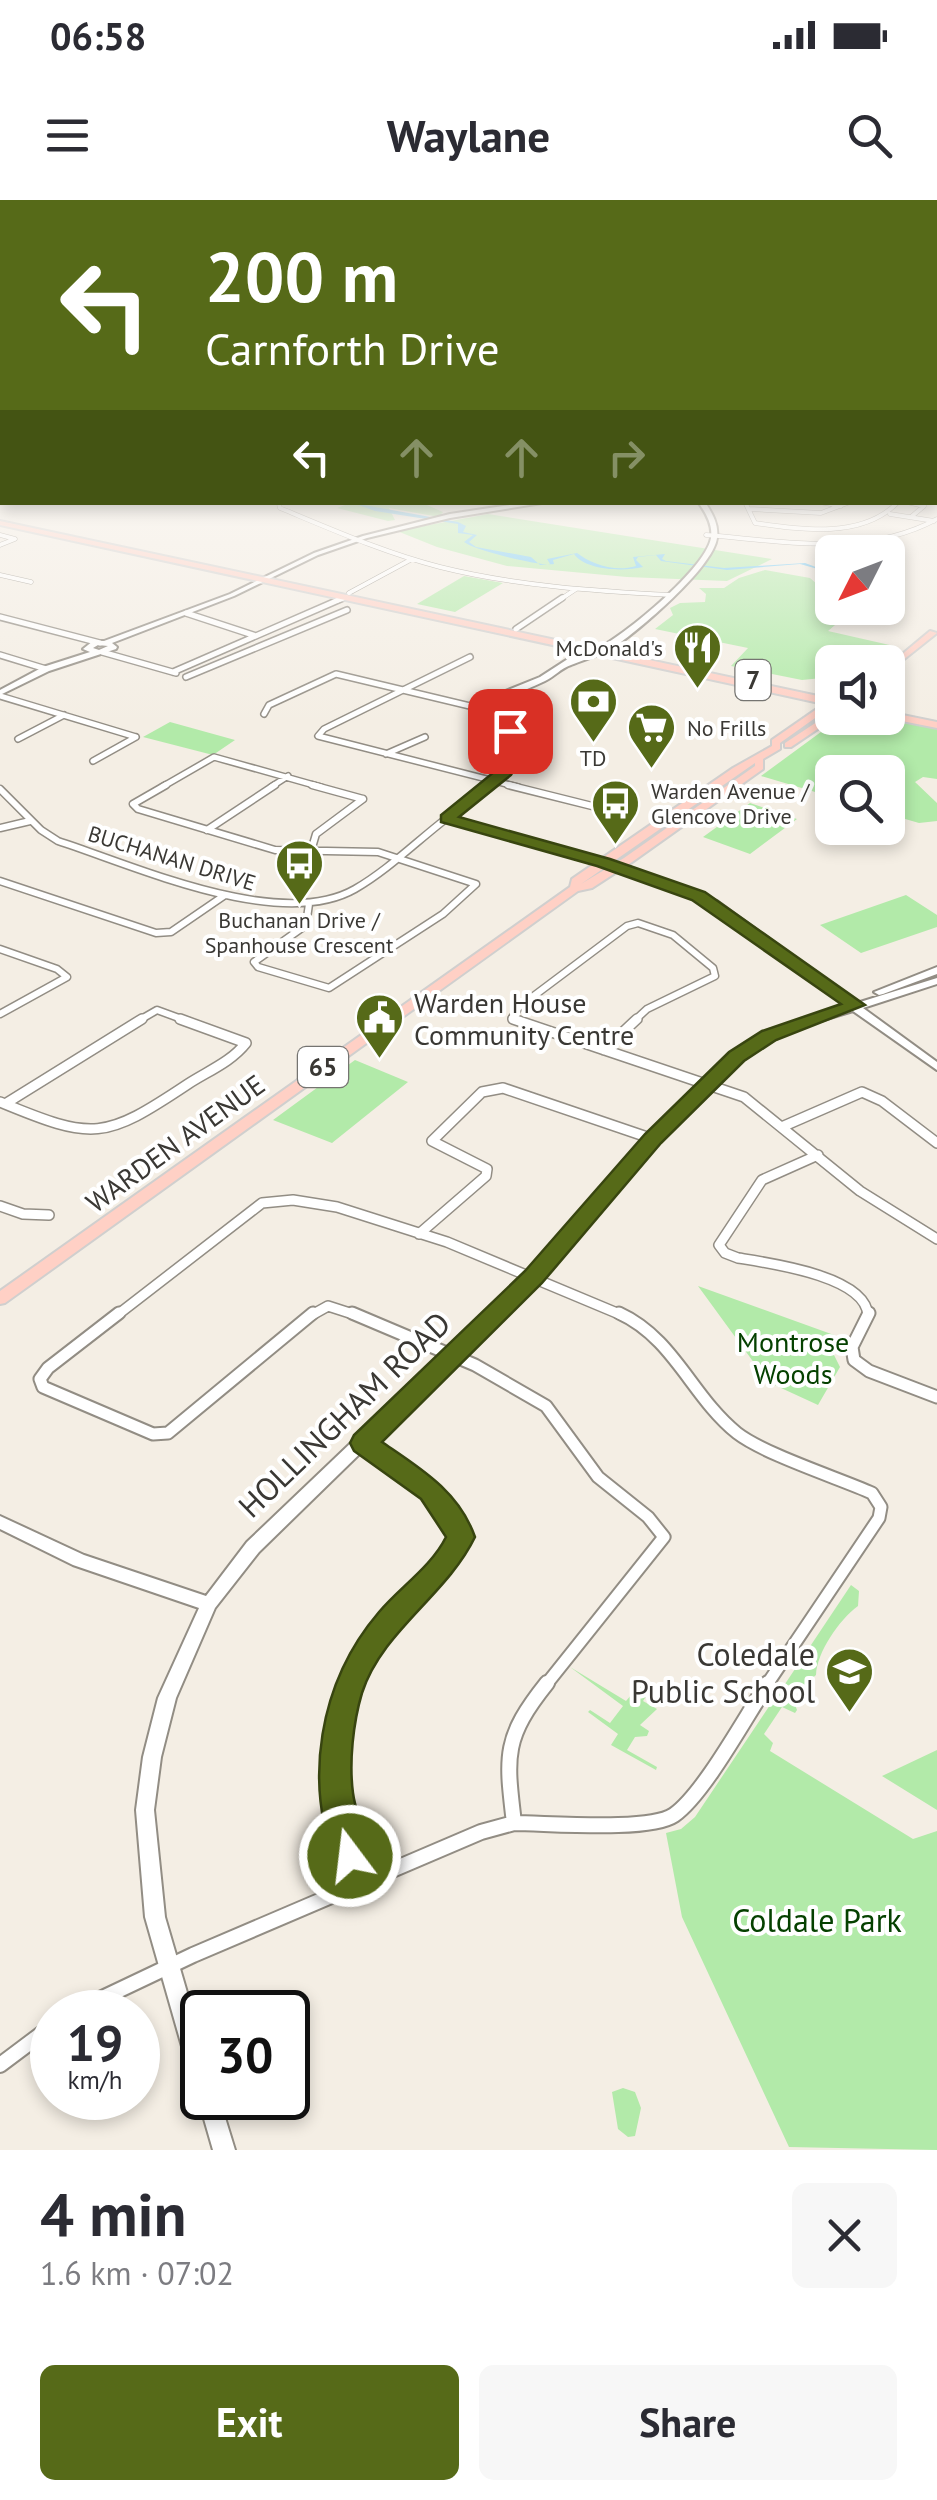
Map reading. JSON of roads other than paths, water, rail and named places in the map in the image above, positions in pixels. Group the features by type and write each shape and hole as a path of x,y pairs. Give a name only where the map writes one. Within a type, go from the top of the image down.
{"main road":[{"name":"7","path":"102,543 815,697"},
{"path":"0,695 46,669 270,579 348,543"},
{"path":"474,707 543,679 597,649 653,610 698,567 709,543"},
{"name":"7","path":"348,596 597,649"},
{"path":"597,649 653,610"},
{"path":"905,658 936,635"},
{"name":"BUCHANAN DRIVE","path":"447,818 492,782 514,756 513,737 501,721 474,707"},
{"name":"WARDEN AVENUE","path":"777,747 775,742 815,713"},
{"path":"905,715 937,722"},
{"name":"WARDEN AVENUE","path":"575,888 576,882 736,770 760,760 777,747 787,746 815,727"},
{"name":"WARDEN AVENUE","path":"0,1299 575,888 588,886 760,767 760,760"},
{"path":"447,818 604,862 714,903 937,1066"},
{"path":"856,1005 862,999 937,970"},
{"path":"856,1005 870,1004 937,981"},
{"name":"HOLLINGHAM ROAD","path":"180,2003 155,1917 146,1810 152,1757 167,1698 209,1604 253,1547 534,1277 653,1138 737,1056 769,1036 856,1005"},
{"path":"1,1525 92,1566 209,1604"},
{"path":"215,2120 224,2150"}],"street":[{"path":"365,543 483,576 576,589 672,595"},
{"path":"173,672 348,596 412,559"},
{"path":"0,575 31,582"},
{"path":"516,629 576,589"},
{"path":"186,677 347,610"},
{"path":"186,613 272,642"},
{"path":"0,616 201,682"},
{"path":"77,639 128,657"},
{"path":"0,655 46,669"},
{"path":"470,657 318,734 385,755 596,807"},
{"name":"BUCHANAN DRIVE","path":"264,714 266,707 336,674 474,707"},
{"path":"0,695 136,737 93,762"},
{"path":"18,739 64,715"},
{"path":"385,755 424,736"},
{"path":"309,904 306,925 260,954 254,962 258,967 322,987 334,987 443,914 475,887 468,879 369,850 311,851 275,850 138,809 133,804 214,756 363,799 316,834 311,851"},
{"path":"206,830 288,776"},
{"name":"BUCHANAN DRIVE","path":"0,789 10,794 39,832 58,842 224,895 271,904 309,904 354,890 447,818"},
{"path":"0,828 30,821"},
{"path":"0,881 156,934 171,932 224,895"},
{"path":"604,1050 647,1010 715,976 715,971 656,925 638,921 627,926 512,1015 518,1022 744,1097 860,1191 937,1239"},
{"path":"0,948 57,969 67,977 0,1014"},
{"path":"157,1010 246,1044 136,1121 111,1132 66,1130 3,1103 157,1010"},
{"path":"419,1234 486,1176 487,1168 478,1162 432,1141 488,1089 503,1088 653,1138"},
{"path":"784,1126 862,1092 882,1101 937,1143"},
{"path":"818,1155 772,1172 762,1180 720,1245 738,1258 828,1280 865,1302 870,1312 852,1347 854,1360 870,1371 937,1397"},
{"path":"119,1990 441,1848 514,1823 645,1824 673,1816 693,1796 880,1518 879,1500 862,1487 741,1436 715,1414 670,1347 636,1321 534,1277 368,1214 271,1200 48,1368 40,1379 43,1387 160,1435 175,1429 255,1359 316,1310 328,1306 452,1357 537,1399 556,1417 593,1472 634,1510 659,1526 664,1537 518,1718 507,1761 514,1823"},
{"path":"0,1206 23,1214 48,1215"},
{"path":"360,1884 336,1793 337,1740 347,1690 368,1651 450,1559 460,1537 456,1524 431,1492 363,1443"},
{"path":"0,2065 30,2042"}],"water":[{"path":"466,543 531,557 538,563 495,554"},
{"path":"577,553 603,566 628,568 636,566 633,557 665,554 662,559 666,561 724,568 805,563 815,568 800,564 727,570 661,561 656,555 638,557 636,560 643,567 634,569 615,569 595,566 574,554 553,560 554,564 550,564 547,559"}],"place":[{"name":"McDonald's","path":"698,690"},
{"name":"TD","path":"593,744"},
{"name":"No Frills","path":"652,770"},
{"name":"Warden Avenue / Glencove Drive","path":"616,846"},
{"name":"Buchanan Drive / Spanhouse Crescent","path":"299,906"},
{"name":"Warden House Community Centre","path":"379,1060"},
{"name":"Coledale Public School","path":"850,1714"}],"park label":[{"name":"Montrose Woods","path":"793,1357"},
{"name":"Coldale Park","path":"817,1920"}]}
